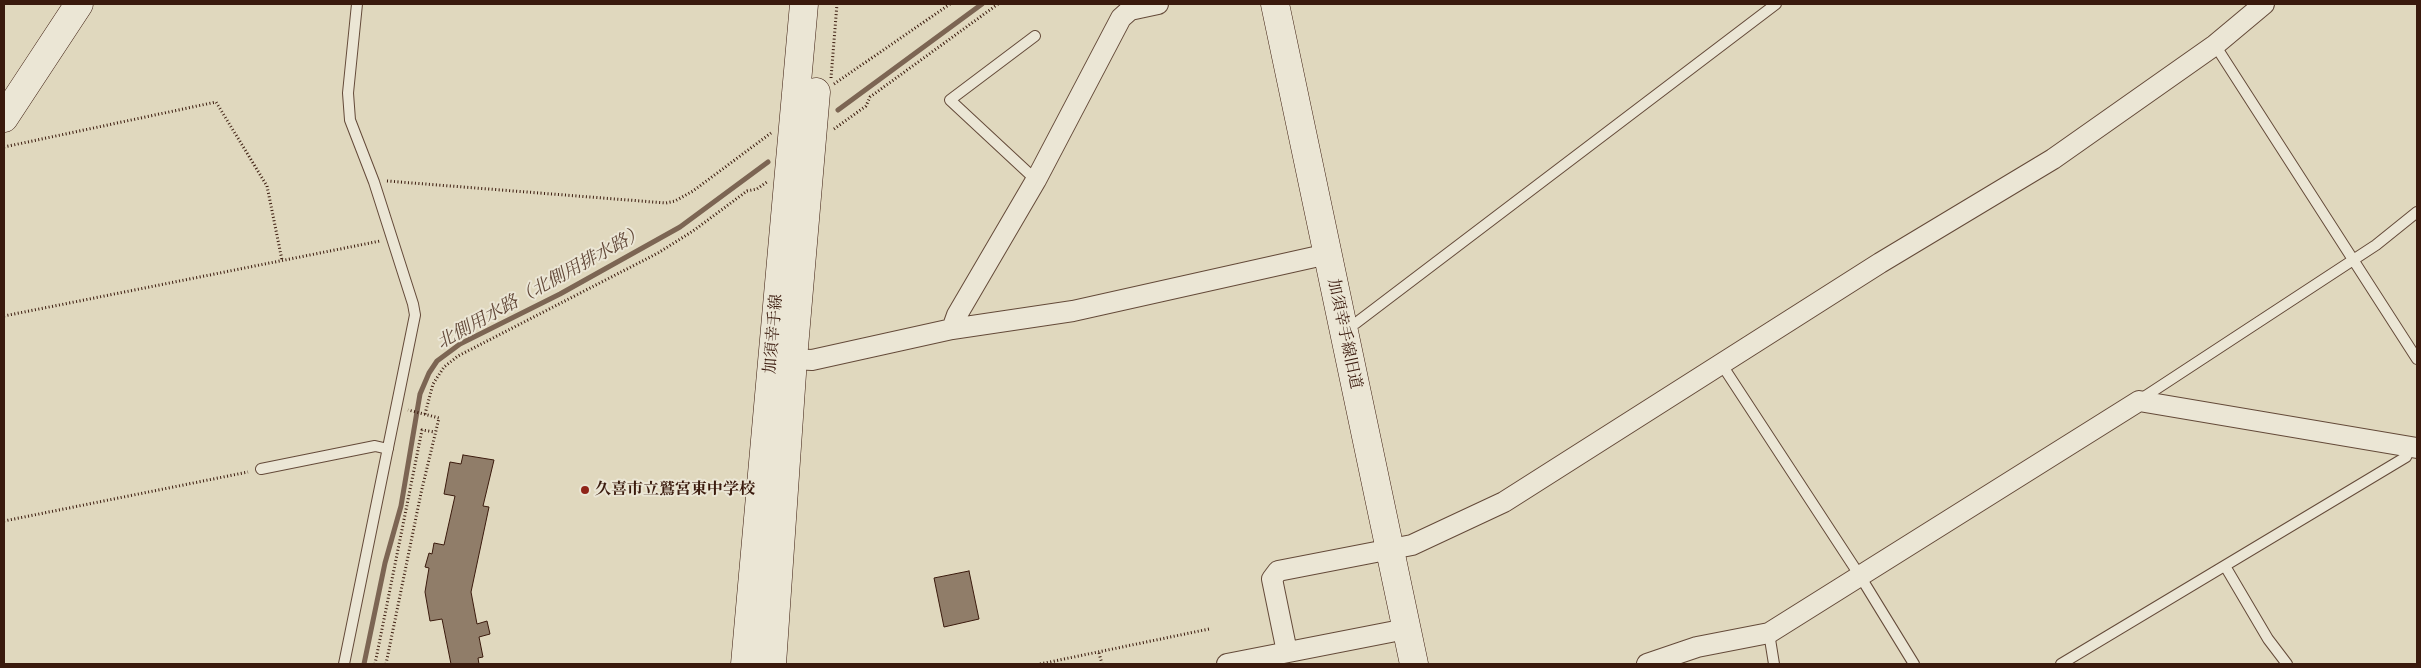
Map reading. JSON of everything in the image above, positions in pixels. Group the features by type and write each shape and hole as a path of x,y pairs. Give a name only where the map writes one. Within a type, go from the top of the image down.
{"main road":[{"path":"4,118 79,4"},
{"name":"加須幸手線","path":"745,664 754,545 794,129 804,4"},
{"name":"加須幸手線","path":"772,664 793,358 824,77 823,4"},
{"name":"加須幸手線旧道","path":"1275,4 1414,664"}],"street":[{"path":"952,329 957,315 1036,180 1124,13 1158,4"},
{"path":"1287,652 1272,579 1278,571 1412,545 1504,502 1880,263 2053,159 2215,46 2264,4"},
{"path":"793,358 812,360 952,329 1073,311 1328,254"},
{"path":"1647,664 1697,647 1769,633 2139,401 2414,447"},
{"path":"1227,664 1406,629"}],"lane":[{"path":"344,664 415,315 374,182 350,120 348,93 357,4"},
{"path":"1343,328 1356,323 1776,4"},
{"path":"1035,36 950,100 1036,180"},
{"path":"2215,46 2417,359"},
{"path":"2139,401 2353,260 2396,230 2417,212"},
{"path":"1722,365 1860,576 1914,664"},
{"path":"261,469 375,446 388,449"},
{"path":"2061,664 2406,457 2414,447"},
{"path":"2225,566 2268,639 2287,664"},
{"path":"1769,633 1774,664"}],"path":[{"path":"837,4 824,77 831,85 841,81 950,4"},
{"path":"826,130 841,125 866,106 870,97 998,4"},
{"path":"4,147 216,102 267,186 282,260"},
{"path":"374,182 385,180 666,203 675,201 693,191 774,131 794,129"},
{"path":"423,414 433,384 444,367 458,356 658,253 693,231 747,191 757,189 769,180"},
{"path":"4,316 392,238"},
{"path":"386,664 439,418 409,410"},
{"path":"375,664 422,430 436,432"},
{"path":"4,521 261,469"},
{"path":"1040,664 1209,629"},
{"path":"1100,653 1102,664"}],"building":[{"path":"463,455 494,460 483,506 489,507 471,592 477,624 487,621 490,634 479,637 483,657 478,658 479,664 451,664 442,619 430,621 425,592 429,568 425,567 429,553 432,554 434,543 444,545 455,496 444,494 450,462 461,464"},
{"path":"969,571 979,619 944,627 934,578"}],"waterway":[{"name":"北側用水路（北側用排水路）","path":"838,110 982,4"},
{"name":"北側用水路（北側用排水路）","path":"364,664 385,563 401,506 420,394 429,373 437,361 460,344 560,294 680,227 768,162"}],"place":[{"name":"久喜市立鷲宮東中学校","path":"585,490"}]}
